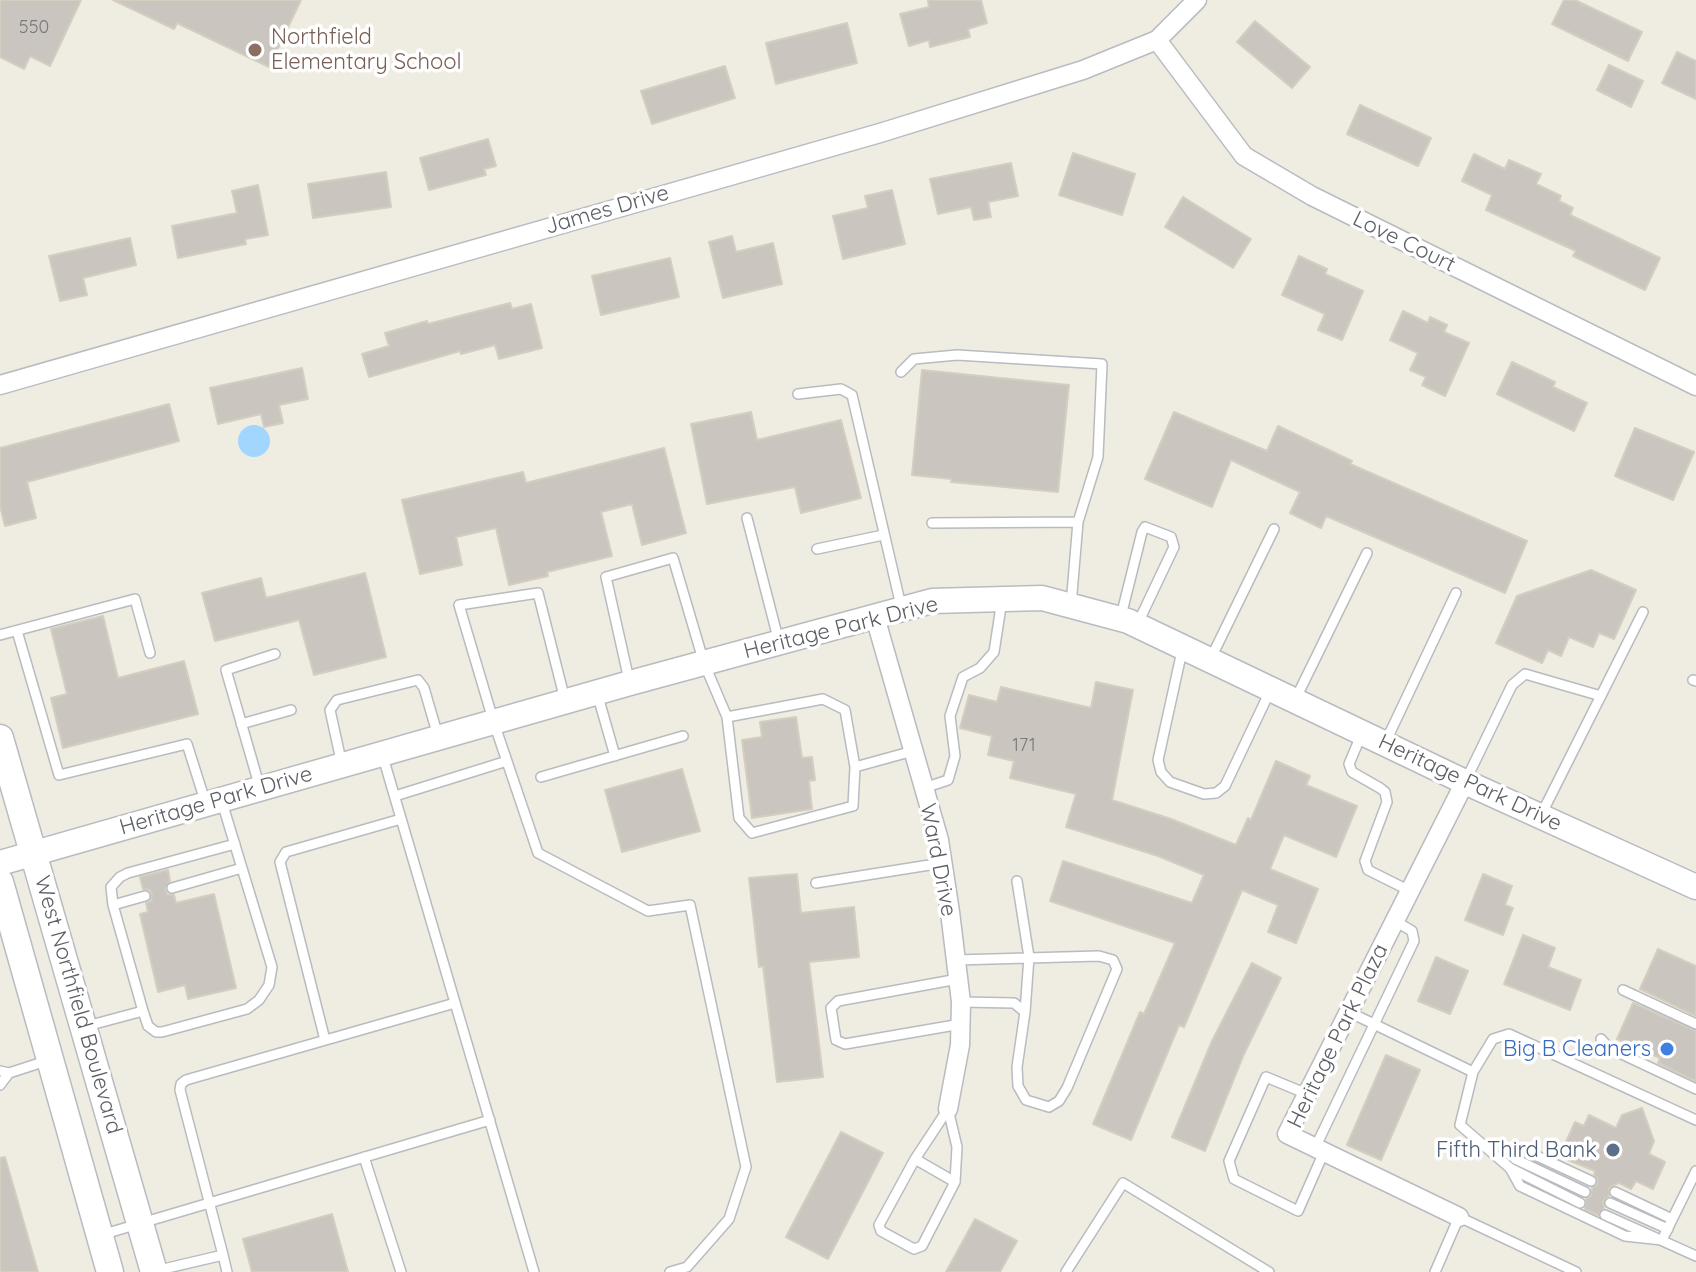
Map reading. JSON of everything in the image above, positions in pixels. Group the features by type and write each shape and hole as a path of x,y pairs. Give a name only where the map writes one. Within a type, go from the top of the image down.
{"main road":[{"name":"West Northfield Boulevard","path":"0,738 153,1272"},
{"name":"West Northfield Boulevard","path":"0,882 110,1272"},
{"path":"49,1060 86,1037"}],"street":[{"name":"James Drive","path":"0,385 880,133 1083,70 1157,40 1197,0"},
{"name":"Love Court","path":"1157,40 1244,156 1312,196 1696,386"},
{"name":"Heritage Park Drive","path":"0,863 630,683 932,601 1042,598 1129,622 1465,782 1696,887"},
{"name":"Ward Drive","path":"875,617 939,840 961,1002 960,1045 948,1109"},
{"name":"Heritage Park Plaza","path":"1459,1217 1287,1134 1465,782"}],"lane":[{"path":"901,372 914,359 957,355 1102,364 1098,457 1078,522 1071,605"},
{"path":"798,394 841,389 852,395 902,609"},
{"path":"747,518 779,642"},
{"path":"932,523 1078,522"},
{"path":"1145,527 1171,537 1174,547 1129,622 1136,550 1145,527"},
{"path":"1210,660 1274,529"},
{"path":"817,549 883,535"},
{"path":"1295,701 1367,553"},
{"path":"630,683 606,577 673,558 704,663 727,717 739,818 752,833 853,806 855,767 845,710 823,699 727,717"},
{"path":"566,702 538,593 459,605 494,723 538,853 648,911 690,905 746,1167 729,1219 687,1267 670,1272"},
{"path":"1385,744 1456,593"},
{"path":"0,635 135,599 150,653"},
{"path":"924,788 948,780 955,756 950,716 963,677 980,668 994,652 1002,599"},
{"path":"1540,816 1643,612"},
{"path":"17,631 59,775 187,744 235,844 272,967 269,985 259,1000 247,1009 156,1032 148,1026 143,1011 113,905 111,887 120,877 235,844"},
{"path":"1183,647 1158,760 1161,772 1170,782 1204,794 1216,793 1225,786 1271,689"},
{"path":"260,788 226,670 275,654"},
{"path":"1465,782 1512,685 1525,674 1601,696"},
{"path":"342,765 330,710 337,700 418,680 424,688 439,738"},
{"path":"597,693 615,756"},
{"path":"241,724 291,710"},
{"path":"1362,733 1349,764 1352,772 1385,792 1387,802 1365,861 1368,870 1410,891"},
{"path":"541,777 683,736"},
{"path":"855,767 913,751"},
{"path":"382,754 534,1272"},
{"path":"395,796 507,761"},
{"path":"325,1040 280,862 286,852 401,819"},
{"path":"816,883 942,863"},
{"path":"172,888 242,868"},
{"path":"956,960 1013,957 1029,957 1099,956 1113,960 1117,969 1059,1101 1049,1107 1026,1100 1018,1086 1017,1067 1029,957 1017,881"},
{"path":"113,905 145,896"},
{"path":"1307,1094 1266,1077 1229,1161 1234,1179 1298,1211 1319,1150 1414,941 1412,931 1395,921"},
{"path":"958,979 838,1001 831,1008 836,1040 845,1044 961,1024"},
{"path":"1623,990 1696,1024"},
{"path":"961,1002 1014,1003 1025,1012"},
{"path":"227,1272 181,1084 186,1080 455,1003"},
{"path":"86,1037 143,1011"},
{"path":"1349,1012 1473,1072"},
{"path":"1580,1203 1512,1164 1460,1125 1473,1072 1493,1039 1509,1034 1696,1120"},
{"path":"1601,1039 1609,1048 1696,1089"},
{"path":"0,1085 4,1072 49,1060"},
{"path":"948,1109 957,1147 955,1182 922,1246 914,1249 881,1231 879,1225 915,1159 948,1109"},
{"path":"99,1235 490,1120"},
{"path":"1520,1148 1591,1181"},
{"path":"364,1157 401,1272"},
{"path":"915,1159 955,1182"},
{"path":"1512,1164 1585,1192"},
{"path":"1512,1164 1520,1186 1625,1236 1662,1240"},
{"path":"1662,1240 1696,1171"},
{"path":"1066,1272 1123,1183 1269,1272"},
{"path":"1615,1192 1670,1224"},
{"path":"1610,1203 1670,1224"},
{"path":"1605,1215 1696,1256"},
{"path":"1435,1272 1459,1217"},
{"name":"Heritage Park Plaza","path":"1459,1217 1576,1272"},
{"path":"153,1272 223,1255"}],"water":[{"path":"254,425 266,429 270,441 266,453 254,457 242,453 238,441 242,429"}],"building":[{"path":"0,0 81,0 50,66 30,56 24,69 0,57"},
{"name":"Northfield Elementary School","path":"113,0 301,0 269,67 177,23 174,29"},
{"path":"928,0 981,0 987,23 968,29 970,37 930,47 929,40 909,46 900,14 929,7"},
{"path":"1564,0 1575,0 1642,32 1628,61 1552,24"},
{"path":"1255,21 1310,67 1292,88 1237,42"},
{"path":"847,23 857,63 776,84 766,43"},
{"path":"1677,52 1696,61 1696,99 1662,83"},
{"path":"1609,65 1643,81 1631,107 1597,90"},
{"path":"725,66 735,98 652,124 641,91"},
{"path":"1360,105 1431,138 1418,166 1347,134"},
{"path":"488,139 496,166 484,169 486,175 429,190 420,158"},
{"path":"1073,153 1135,174 1122,215 1059,195"},
{"path":"1474,154 1505,169 1509,160 1541,174 1536,184 1561,196 1559,201 1573,208 1570,215 1660,258 1645,290 1573,256 1576,251 1486,210 1492,195 1462,181"},
{"path":"1011,163 1018,196 988,202 991,217 974,220 971,207 938,214 930,179"},
{"path":"386,172 391,207 313,218 308,184"},
{"path":"258,185 268,235 245,239 246,244 178,258 172,226 237,213 232,191"},
{"path":"892,190 905,244 843,259 833,216 868,208 865,196"},
{"path":"1183,197 1251,239 1233,268 1165,227"},
{"path":"732,236 736,252 773,243 782,284 723,298 709,242"},
{"path":"130,238 136,265 83,278 87,295 60,301 49,256"},
{"path":"1299,256 1327,269 1325,274 1363,291 1342,340 1318,330 1325,314 1282,295"},
{"path":"670,258 679,297 601,315 592,276"},
{"path":"510,303 512,309 531,304 542,348 499,359 495,345 461,354 460,351 369,377 362,354 389,346 385,333"},
{"path":"1403,311 1428,323 1430,317 1447,325 1444,332 1469,343 1445,396 1422,385 1426,377 1410,370 1418,353 1390,340"},
{"path":"1512,362 1555,382 1553,387 1587,403 1574,431 1497,394"},
{"path":"302,368 308,399 279,405 283,423 264,427 261,414 218,424 210,388"},
{"path":"922,370 1069,385 1058,492 951,482 952,479 912,475"},
{"path":"169,404 179,441 27,482 36,518 5,526 0,506 0,448"},
{"path":"751,412 757,440 841,420 861,498 801,513 795,487 707,504 691,424"},
{"path":"1174,412 1267,451 1278,426 1352,461 1350,464 1527,541 1505,593 1326,516 1321,528 1290,513 1300,492 1231,460 1212,507 1145,479"},
{"path":"1635,428 1694,452 1673,500 1615,476"},
{"path":"664,448 686,533 642,545 632,504 601,512 612,556 509,585 496,528 456,537 462,565 420,574 402,500 523,472 526,483"},
{"path":"1591,570 1636,590 1614,639 1599,633 1593,647 1569,637 1561,656 1548,650 1542,663 1496,643 1517,596"},
{"path":"365,573 386,657 314,675 299,620 215,641 202,593 261,578 266,598"},
{"path":"103,616 118,678 184,661 198,714 63,748 51,698 67,694 51,629"},
{"path":"1096,682 1133,690 1112,800 1236,845 1248,818 1251,820 1276,761 1310,776 1306,785 1357,806 1336,857 1284,835 1270,869 1318,889 1296,943 1268,932 1278,905 1242,890 1184,1027 1179,1025 1131,1140 1093,1124 1140,1012 1144,1014 1175,943 1050,901 1063,861 1192,903 1204,875 1158,856 1066,827 1076,794 1010,778 1014,761 988,755 992,736 960,728 969,695 997,702 1001,687 1091,708"},
{"path":"796,717 802,758 812,757 815,780 809,781 812,809 752,818 742,740 762,737 760,722"},
{"path":"682,769 700,831 622,852 605,790"},
{"path":"168,870 170,881 165,889 167,894 174,895 176,903 214,894 236,988 188,999 185,985 158,992 140,914 148,912 146,903 151,901 152,895 150,890 143,889 140,877"},
{"path":"797,874 801,913 854,907 859,957 809,962 823,1077 777,1082 749,878"},
{"path":"1483,874 1512,886 1505,905 1513,908 1503,935 1465,920"},
{"path":"1523,935 1555,948 1548,967 1581,980 1570,1010 1504,984"},
{"path":"1658,949 1696,966 1696,1016 1640,989"},
{"path":"1436,957 1468,971 1450,1014 1418,1001"},
{"path":"1252,963 1281,978 1244,1054 1205,1151 1172,1137 1212,1041"},
{"name":"Big B Cleaners","path":"1633,1003 1696,1031 1696,1081 1658,1063 1660,1058 1617,1039"},
{"path":"1386,1055 1420,1070 1381,1160 1347,1145"},
{"path":"1642,1108 1654,1141 1649,1154 1665,1162 1653,1189 1636,1181 1631,1189 1619,1183 1609,1188 1609,1196 1603,1201 1604,1208 1598,1215 1585,1209 1586,1199 1591,1196 1598,1180 1595,1171 1568,1160 1573,1147 1565,1144 1575,1122 1584,1126 1589,1115 1616,1128 1622,1115"},
{"path":"841,1132 883,1153 828,1259 786,1237"},
{"path":"5,1157 38,1272 0,1272 0,1158"},
{"path":"332,1214 348,1272 252,1272 243,1239"},
{"path":"975,1219 1017,1241 1000,1272 946,1272"}],"place":[{"name":"Northfield Elementary School","path":"255,50"},
{"name":"Big B Cleaners","path":"1667,1049"},
{"name":"Fifth Third Bank","path":"1613,1150"}]}
